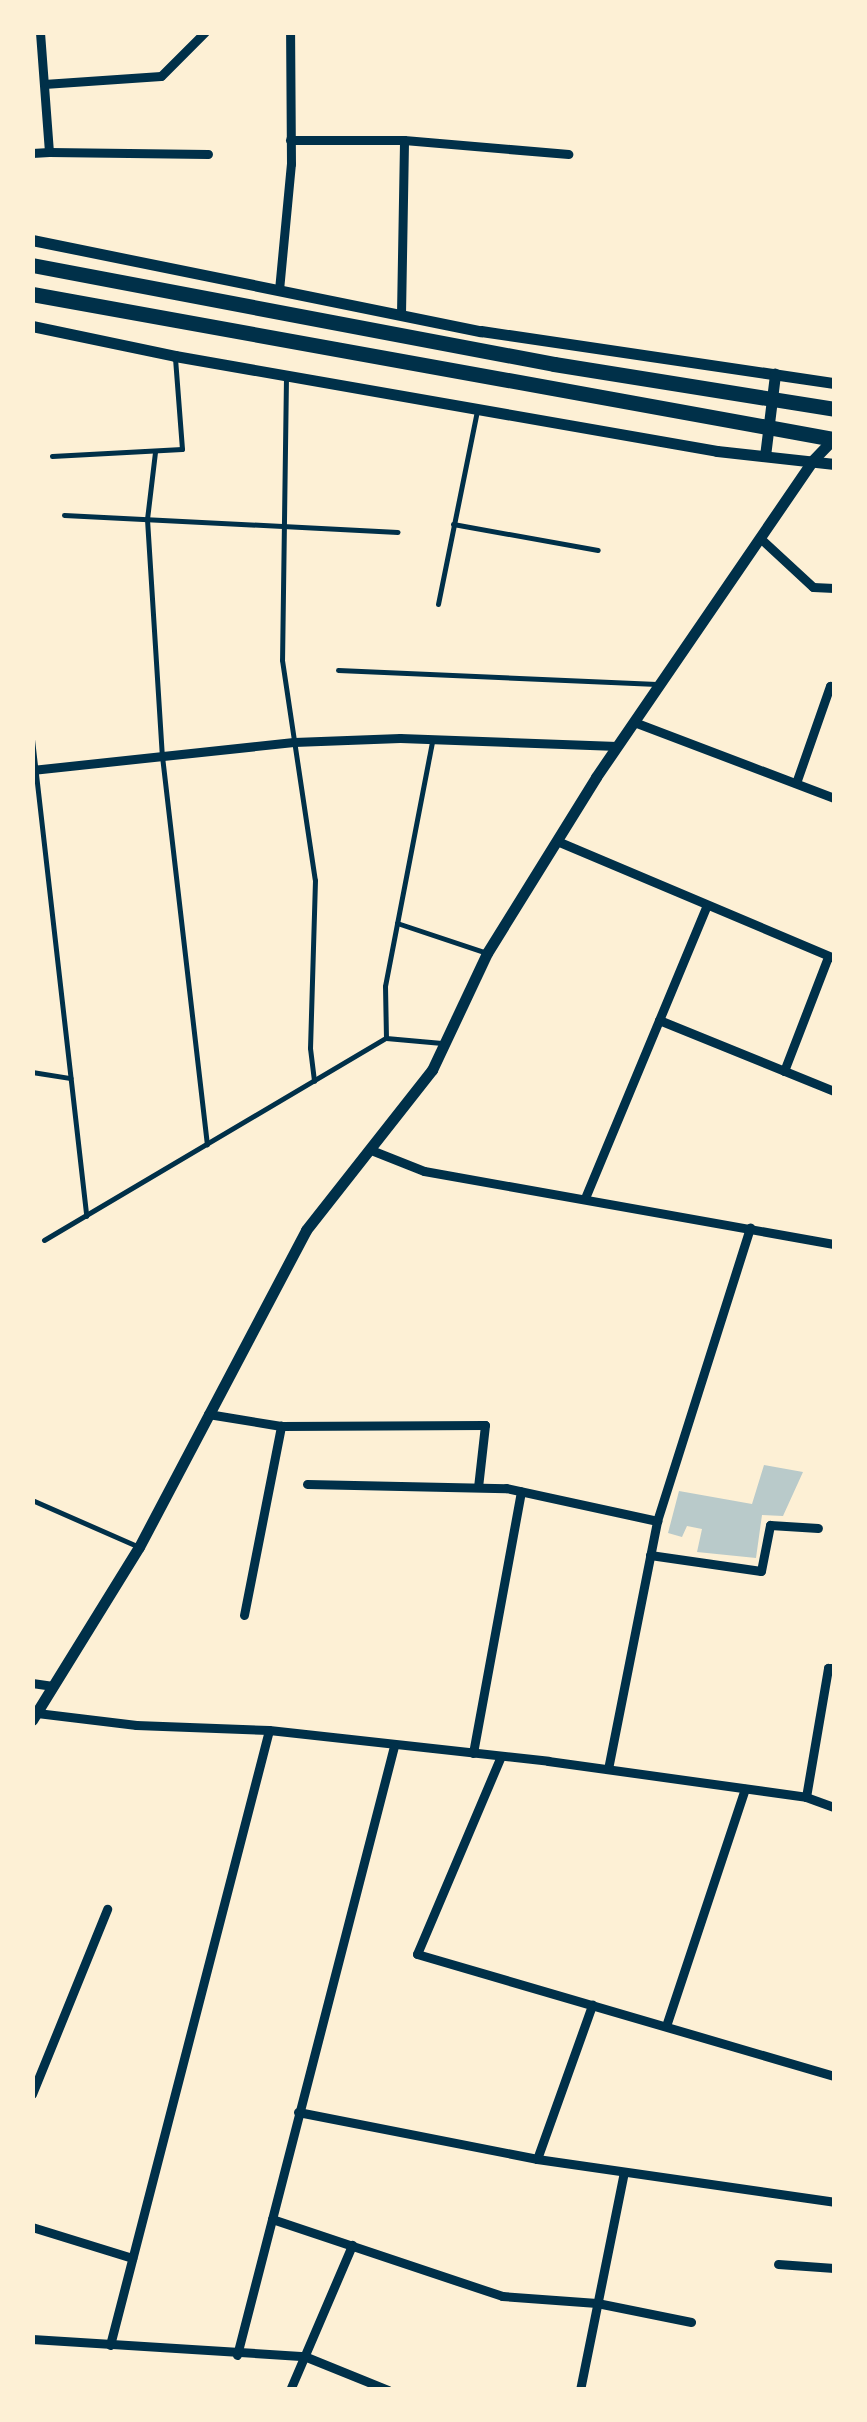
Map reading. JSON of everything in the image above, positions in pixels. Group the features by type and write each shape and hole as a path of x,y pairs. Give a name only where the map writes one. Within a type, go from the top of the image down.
{"highway":[{"path":"32,266 554,364 834,409"},
{"path":"32,294 834,439"}],"street":[{"path":"40,32 49,152"},
{"path":"44,84 161,76 204,32"},
{"path":"280,290 290,140 290,32"},
{"path":"290,140 404,140 568,154"},
{"path":"401,314 404,140"},
{"path":"32,154 208,154"},
{"path":"32,240 568,345 834,383"},
{"path":"32,326 477,410 834,464"},
{"path":"765,456 776,374"},
{"path":"834,439 812,460 557,841 488,954 432,1070 306,1230 140,1548 35,1717 270,1730 501,1756 806,1797 834,1807"},
{"path":"760,538 813,587 834,588"},
{"path":"796,783 830,686 834,688"},
{"path":"634,722 834,798"},
{"path":"34,769 294,742 432,739 618,746"},
{"path":"557,841 831,957 784,1071"},
{"path":"584,1198 708,905"},
{"path":"659,1020 834,1091"},
{"path":"371,1150 424,1171 834,1244"},
{"path":"608,1769 657,1520 750,1227"},
{"path":"208,1414 280,1426 485,1425 478,1487"},
{"path":"244,1614 280,1426"},
{"path":"307,1484 521,1491 657,1520"},
{"path":"472,1754 521,1491"},
{"path":"650,1554 761,1571 770,1526 818,1528"},
{"path":"806,1797 828,1668 834,1668"},
{"path":"32,1683 54,1686"},
{"path":"110,2345 270,1730"},
{"path":"237,2355 394,1746"},
{"path":"501,1756 417,1954 834,2076"},
{"path":"666,2026 745,1788"},
{"path":"32,2094 107,1909"},
{"path":"537,2159 592,2005"},
{"path":"298,2112 537,2159 834,2202"},
{"path":"580,2390 624,2172"},
{"path":"272,2219 502,2296 597,2303 691,2322"},
{"path":"32,2227 132,2258"},
{"path":"290,2390 352,2245"},
{"path":"778,2264 834,2268"},
{"path":"32,2340 304,2356 388,2390"}],"lane":[{"path":"52,456 182,449 175,356"},
{"path":"286,373 282,660 316,880 310,1048 314,1081"},
{"path":"438,604 477,410"},
{"path":"155,452 147,519 162,756 208,1144"},
{"path":"64,515 398,532"},
{"path":"452,524 598,550"},
{"path":"338,670 660,684"},
{"path":"32,739 86,1216"},
{"path":"386,1038 384,986 432,739"},
{"path":"397,924 488,954"},
{"path":"44,1240 386,1038 445,1044"},
{"path":"32,1072 70,1078"},
{"path":"32,1500 140,1548"}],"shaded area":[{"path":"764,1465 803,1472 783,1516 762,1515 756,1558 697,1552 702,1529 687,1526 682,1537 668,1533 679,1491 752,1504"}]}
